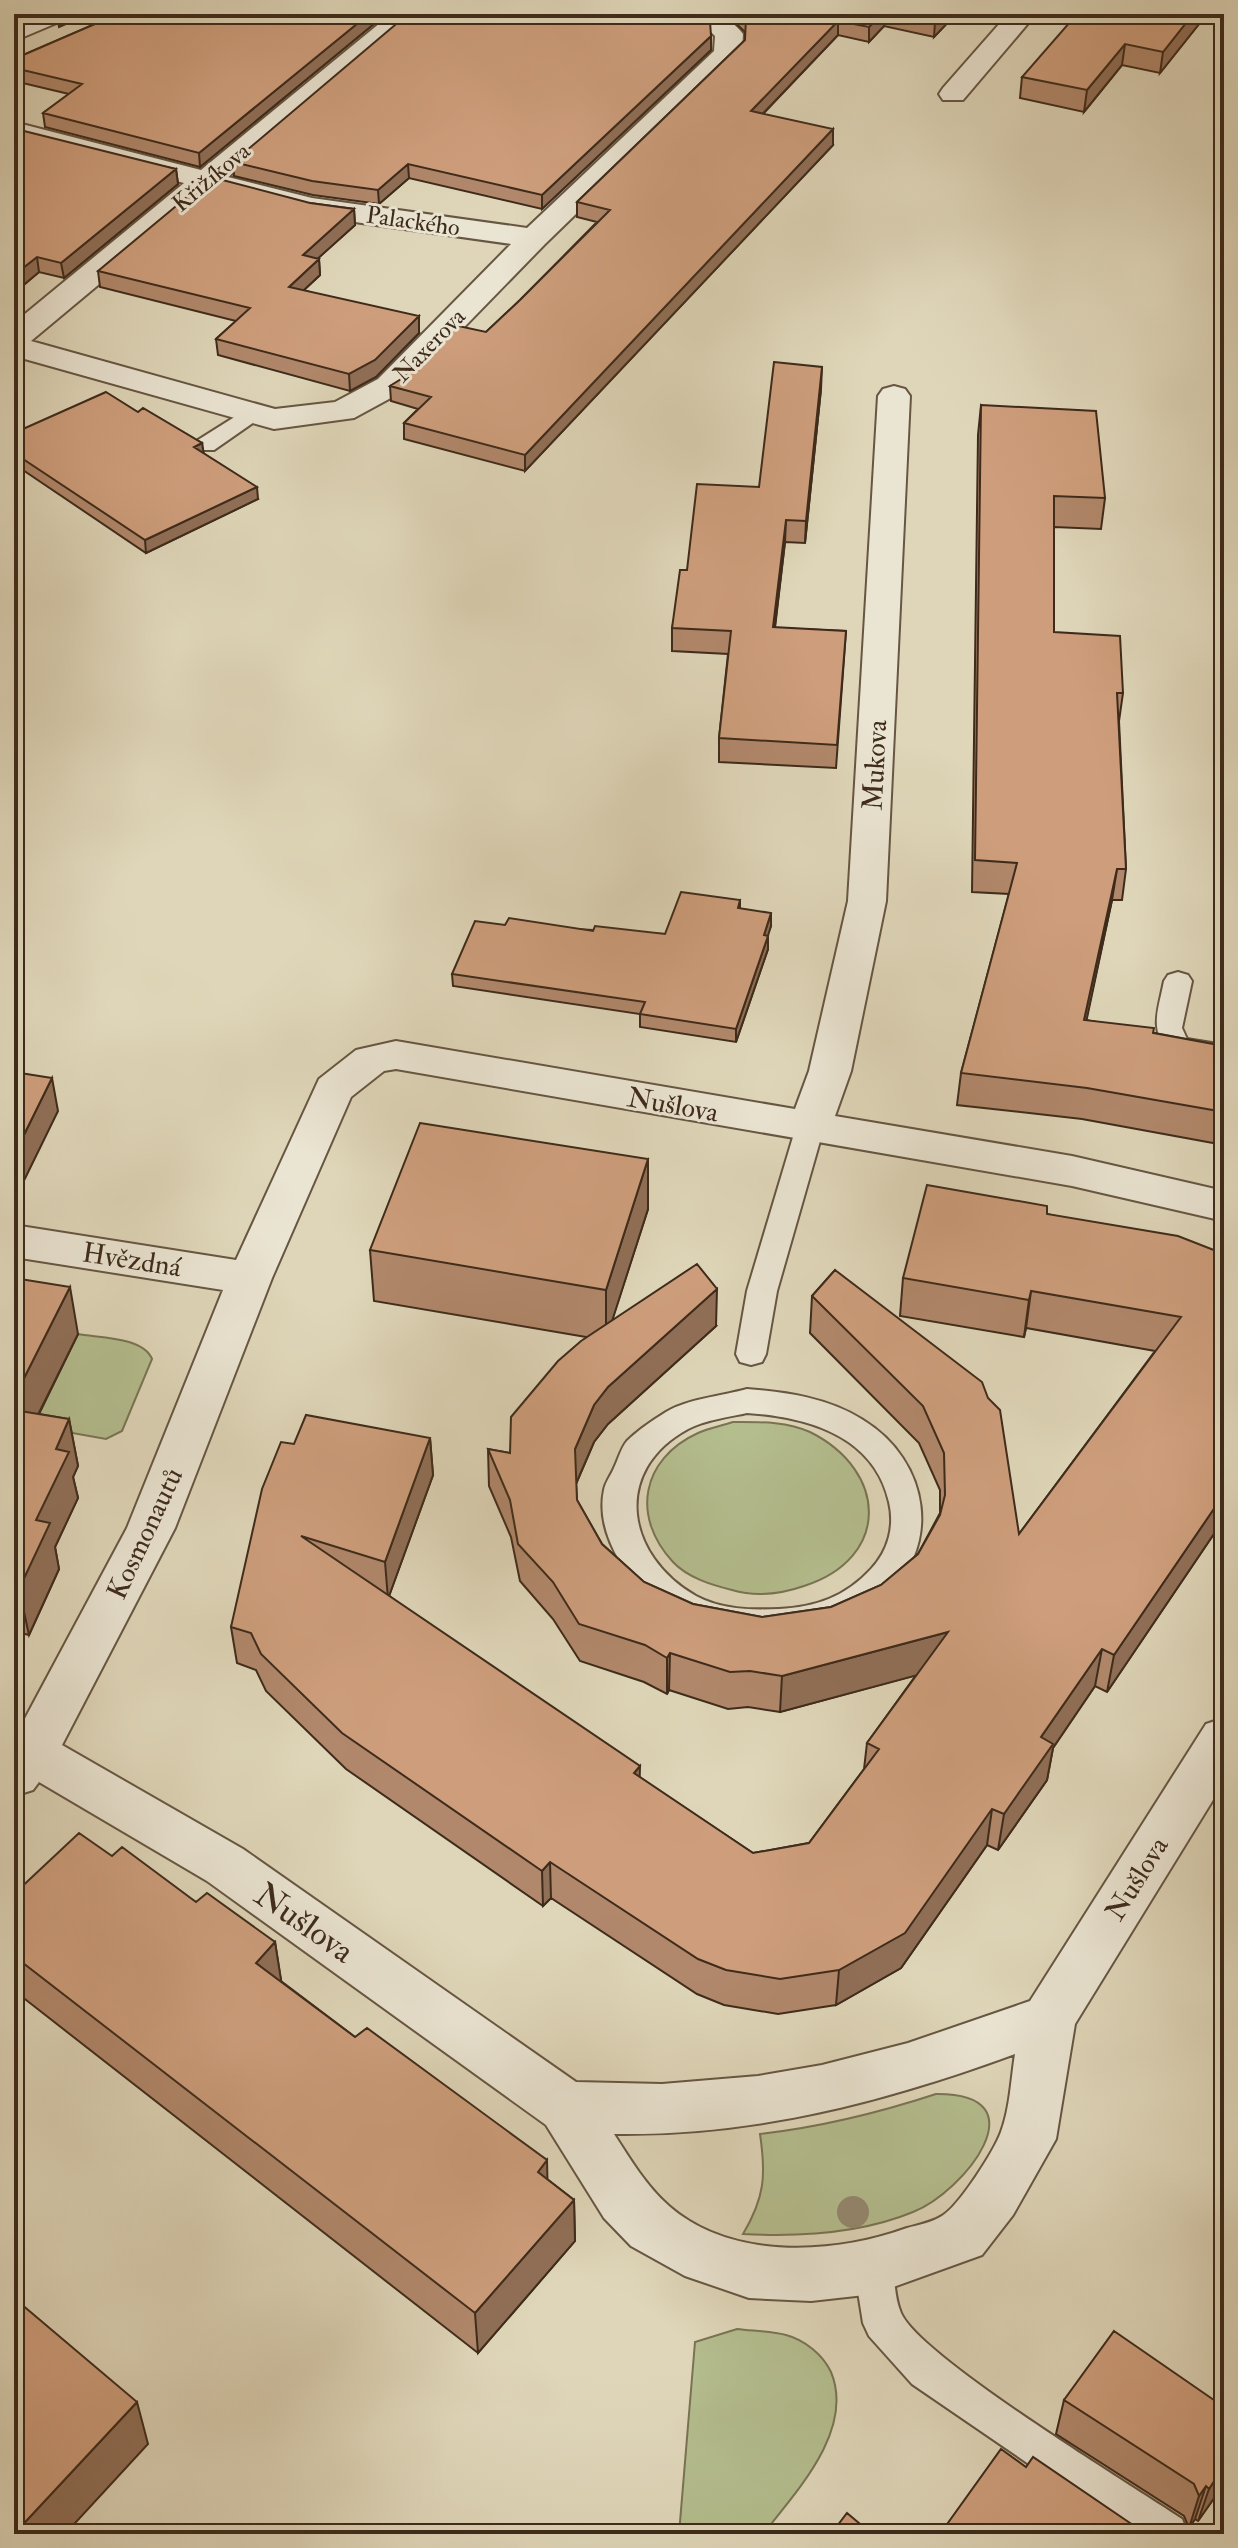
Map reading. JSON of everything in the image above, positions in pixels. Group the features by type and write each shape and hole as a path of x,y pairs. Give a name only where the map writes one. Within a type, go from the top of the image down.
{"street":[{"name":"Křižíkova","path":"14,339 407,14"},
{"name":"Naxerova","path":"14,346 274,419 343,411 389,386 534,238 728,53 729,34 721,26 685,14"},
{"path":"953,94 1023,14"},
{"path":"14,60 68,25 94,25"},
{"name":"Palackého","path":"14,131 312,207 534,238"},
{"name":"Mukova","path":"810,1127 830,1071 867,901 894,396"},
{"name":"Nušlova","path":"250,1278 334,1089 371,1060 396,1055 1072,1171 1224,1206"},
{"name":"Hvězdná","path":"14,1241 250,1278"},
{"name":"Kosmonautů","path":"23,1766 151,1528 250,1278"},
{"name":"Nušlova","path":"1049,2018 1224,1739"},
{"name":"Nušlova","path":"23,1766 101,1790 225,1865 566,2107"},
{"path":"1049,2018 1028,2139 993,2197 962,2236 874,2267 811,2274 749,2271 705,2257 651,2227 624,2199 566,2107 645,2111 731,2104 823,2090 934,2058 1049,2018"}],"lane":[{"path":"14,21 35,27"},
{"path":"14,35 35,27 68,25"},
{"path":"206,445 252,413"},
{"path":"1178,981 1168,1028 1177,1047 1224,1054"},
{"path":"749,1376 800,1406 848,1425 875,1444 900,1481 908,1520 898,1558 870,1592 843,1609 811,1620 777,1625 715,1618 659,1589 633,1561 625,1546 619,1529 618,1498 621,1483 636,1455 674,1422 708,1408 749,1376 762,1291 810,1127"},
{"path":"874,2267 883,2323 926,2370 1167,2534"}],"green space":[{"path":"78,1334 130,1342 140,1346 152,1359 122,1431 106,1439 33,1426"},
{"path":"733,1422 772,1423 801,1428 836,1449 854,1469 865,1490 869,1513 865,1535 853,1556 832,1573 786,1591 768,1594 741,1592 693,1577 673,1562 660,1545 651,1527 647,1508 648,1490 654,1473 679,1444 702,1431"},
{"path":"936,2094 968,2098 985,2109 989,2126 984,2145 971,2166 933,2201 893,2219 851,2229 808,2234 743,2234 756,2209 762,2186 760,2134 849,2118"},
{"path":"737,2329 786,2335 800,2340 823,2360 831,2372 836,2394 835,2416 829,2438 805,2480 763,2534 679,2534 695,2342"}],"building":[{"path":"118,14 369,14 199,153 43,113 82,84 14,68 14,59"},
{"path":"408,14 688,14 710,21 711,36 542,195 408,164 378,190 312,181 233,162"},
{"path":"742,14 882,14 869,27 838,21 751,111 833,129 525,455 404,423 431,397 390,386 401,379 454,325 486,332 610,210 577,202 745,40 746,17"},
{"path":"895,14 943,14 935,22"},
{"path":"1077,14 1193,14 1163,52 1125,44 1087,90 1022,77"},
{"path":"20,130 176,169 61,263 37,257 14,275 14,134"},
{"path":"211,177 310,203 354,209 303,255 319,259 289,287 419,316 375,360 349,374 216,339 250,308 98,271"},
{"path":"774,362 822,367 806,521 786,520 773,627 846,631 837,745 719,738 731,631 672,628 680,570 687,570 697,484 759,487"},
{"path":"106,392 138,412 143,408 202,443 194,447 257,487 145,540 14,453 14,433"},
{"path":"981,405 1096,411 1105,498 1054,496 1054,632 1120,636 1123,693 1117,693 1126,869 1117,869 1084,1020 1154,1028 1153,1033 1224,1046 1224,1112 1087,1088 961,1073 1017,863 975,860"},
{"path":"681,892 740,900 738,908 771,913 764,935 768,936 736,1029 640,1014 645,1002 452,974 475,921 505,925 509,918 593,931 595,926 665,934"},
{"path":"14,1072 52,1078 14,1155"},
{"path":"420,1123 648,1159 606,1290 370,1250"},
{"path":"927,1185 1047,1206 1047,1214 1178,1236 1224,1254 1224,1494 1114,1655 1102,1649 1041,1737 1053,1744 1004,1814 992,1809 905,1933 839,1970 780,1979 726,1970 698,1959 550,1862 542,1871 342,1733 261,1654 251,1633 231,1627 262,1489 281,1442 294,1444 306,1415 430,1438 385,1562 301,1536 640,1766 634,1773 753,1853 809,1843 879,1749 867,1743 948,1632 782,1676 750,1671 730,1672 670,1653 667,1658 645,1645 579,1624 553,1582 518,1544 510,1500 488,1449 510,1453 511,1417 558,1361 581,1341 697,1264 717,1289 608,1387 594,1405 575,1449 577,1500 602,1544 644,1582 693,1604 762,1617 831,1607 881,1585 918,1554 940,1515 945,1495 944,1453 923,1406 812,1296 835,1270 982,1382 988,1398 1000,1410 1019,1534 1181,1317 1031,1291 1029,1300 903,1278"},
{"path":"14,1278 70,1287 14,1398"},
{"path":"14,1410 69,1419 56,1449 69,1452 36,1520 50,1523 19,1589 14,1588"},
{"path":"79,1833 112,1856 122,1847 196,1902 207,1893 275,1942 256,1963 355,2037 367,2028 547,2160 538,2172 574,2200 475,2313 14,1956 14,1949 21,1942 14,1936 14,1894"},
{"path":"14,2298 137,2402 14,2534"},
{"path":"1114,2331 1224,2407 1224,2466 1209,2489 1206,2486 1199,2496 1194,2484 1064,2400"},
{"path":"1001,2449 1026,2467 1033,2457 1133,2525 1187,2525 1181,2534 940,2534"},
{"path":"847,2513 872,2534 831,2534"}]}
